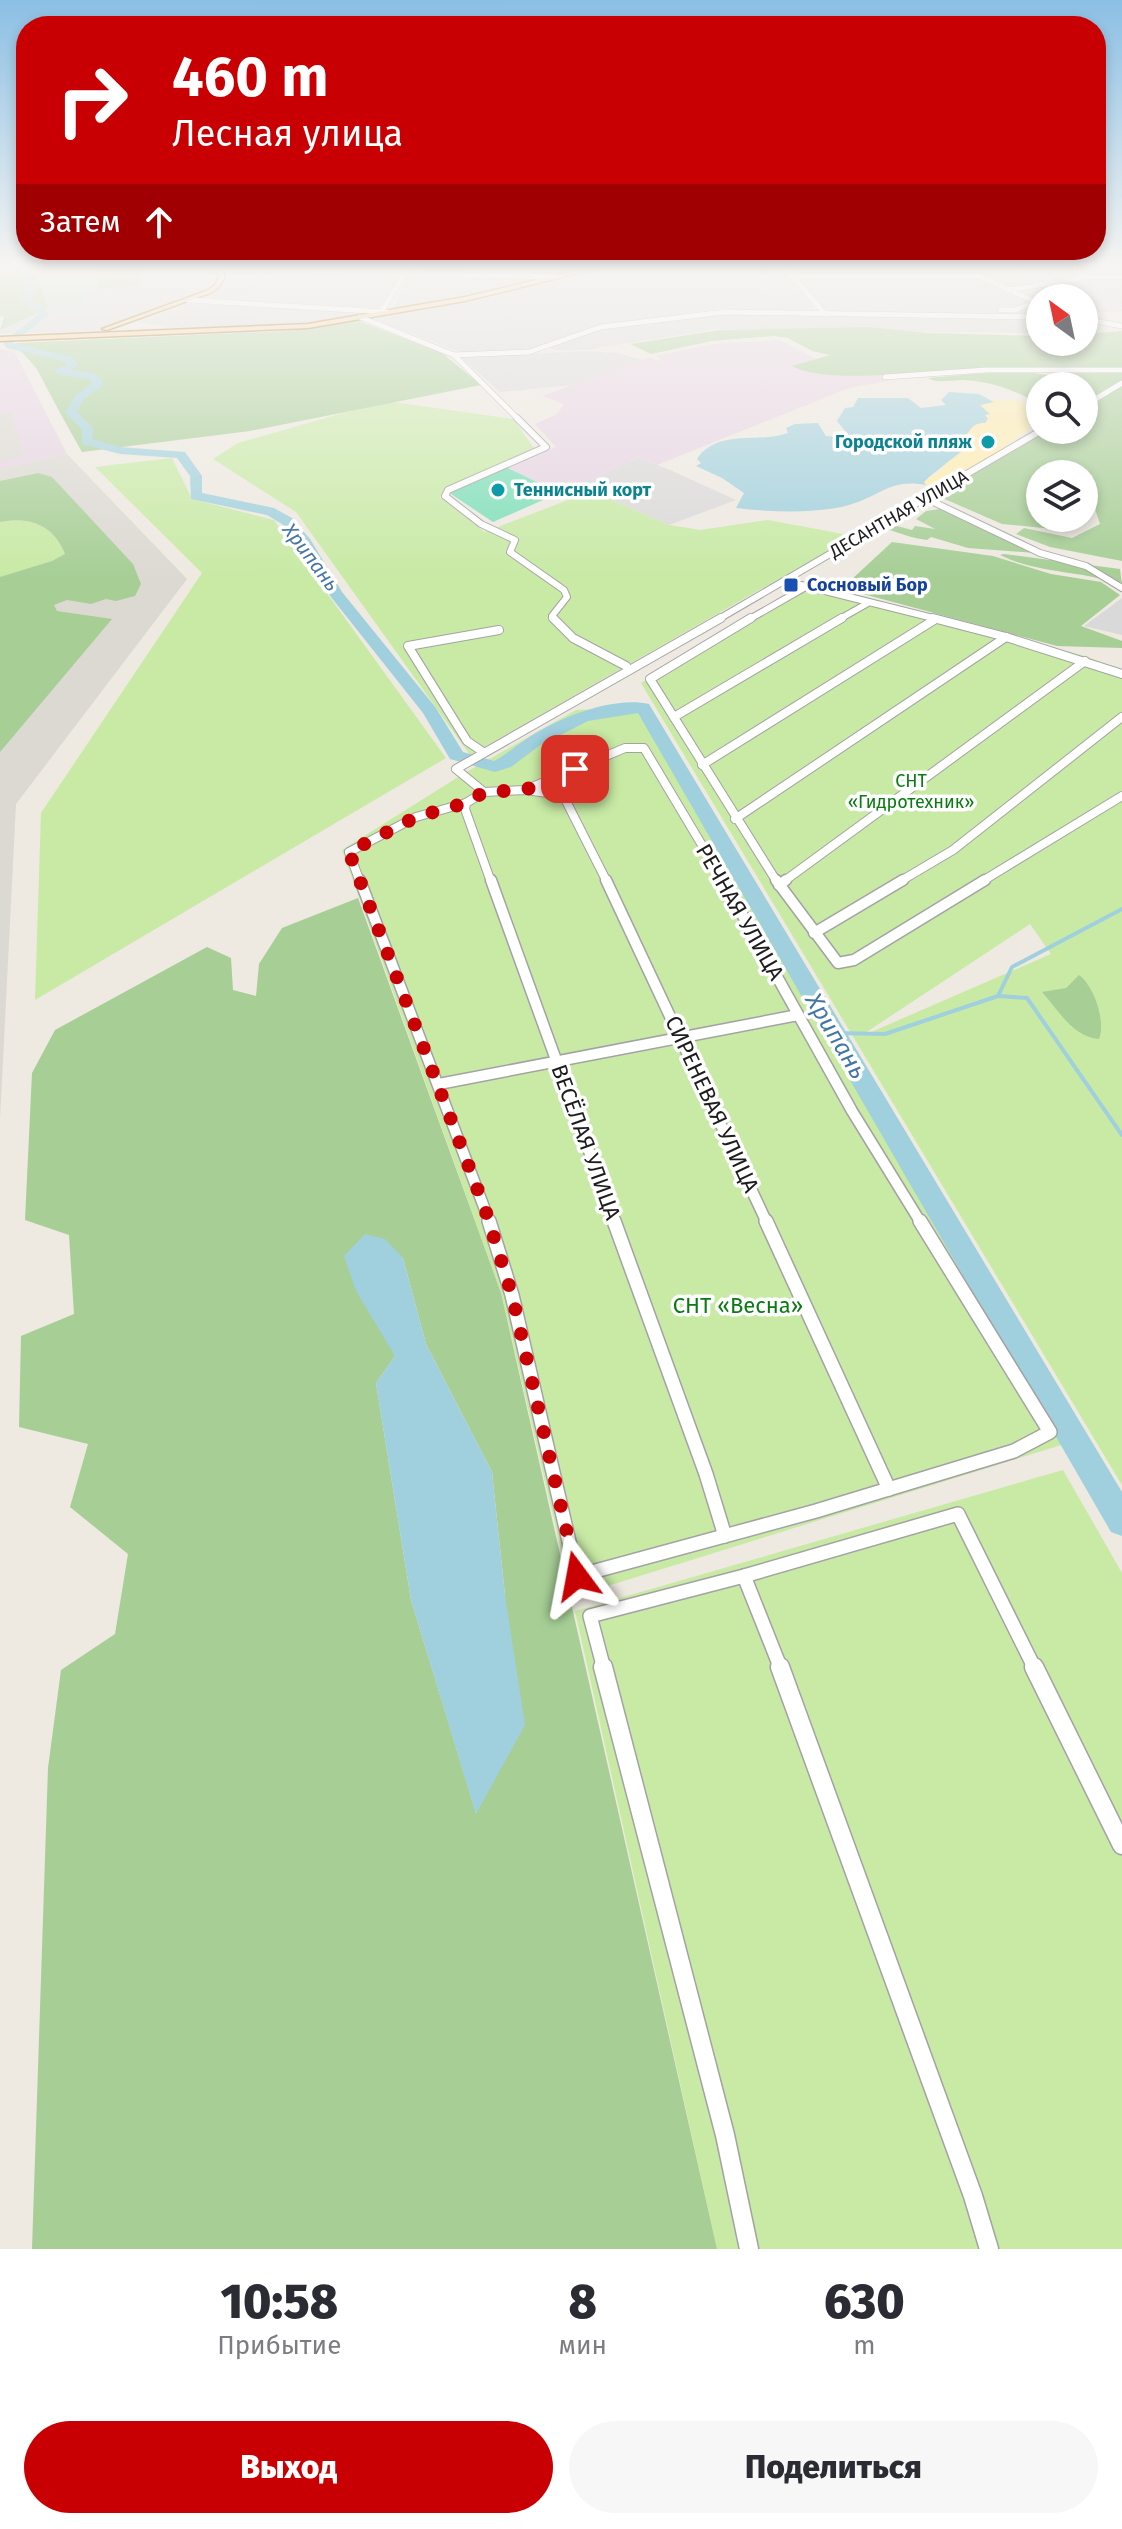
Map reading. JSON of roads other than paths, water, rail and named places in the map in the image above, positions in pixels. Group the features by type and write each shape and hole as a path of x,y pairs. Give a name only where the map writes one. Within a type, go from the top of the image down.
{"street":[{"path":"469,370 546,447 448,490 445,496 481,524 515,540 510,552 564,590 567,597 552,616 554,622 567,633 628,667"},
{"path":"885,377 986,370 1122,370"},
{"path":"1098,398 1122,383"},
{"name":"ДЕСАНТНАЯ УЛИЦА","path":"484,792 456,769 628,667 791,578 923,497 1026,439"},
{"path":"923,497 1040,553 1086,566 1122,588"},
{"path":"791,578 804,588 1006,637 1122,674"},
{"path":"804,588 650,679 735,819 779,885 838,963 854,960 1122,796"},
{"path":"674,717 868,603"},
{"path":"702,765 934,620"},
{"path":"483,752 467,741 408,646 499,630"},
{"path":"735,819 1006,637"},
{"path":"779,885 1085,661"},
{"path":"814,933 953,850 1122,717"},
{"name":"РЕЧНАЯ УЛИЦА","path":"525,790 625,748 644,748 852,1111 1050,1432 1014,1451 889,1489"},
{"name":"СИРЕНЕВАЯ УЛИЦА","path":"484,792 525,790 563,795 681,1036 889,1489"},
{"path":"484,792 466,803 416,817 349,852 485,1209 512,1295 577,1576 889,1489"},
{"name":"ВЕСЁЛАЯ УЛИЦА","path":"466,803 465,809 706,1474 725,1536"},
{"path":"439,1084 798,1015"},
{"path":"749,2249 725,2135 590,1616 744,1576 958,1514 1122,1845"},
{"path":"744,1576 810,1747 973,2196 989,2249"}],"water":[{"path":"949,392 979,394 994,402 980,405 990,414 985,415 988,419 972,428 963,438 965,448 924,482 926,485 894,486 849,505 823,510 736,508 744,493 696,466 701,463 697,459 716,443 776,436 788,433 786,428 795,424 818,423 826,436 842,437 846,432 837,421 845,408 853,407 858,398 908,398 921,408 946,405 941,400"},
{"path":"365,1234 385,1239 403,1258 426,1344 492,1472 505,1595 525,1725 476,1814 411,1600 376,1383 395,1356 356,1291 344,1256"}],"waterway":[{"name":"Хрипань","path":"64,370 60,372 91,376 99,383 79,398 71,412 88,429 86,441 120,451 181,455 196,476 196,496 270,511 287,521 303,539 351,614 416,691 456,755 465,758"},
{"name":"Хрипань","path":"474,761 495,767 533,742 582,717 598,712 643,708 1122,1521"},
{"path":"998,996 1012,967 1122,909"},
{"path":"831,1033 885,1034 998,996"},
{"path":"998,996 1027,998 1122,1135"}],"place":[{"name":"Городской пляж","path":"988,442"},
{"name":"Теннисный корт","path":"498,490"},
{"name":"Сосновый Бор","path":"791,585"}],"park label":[{"name":"СНТ «Гидротехник»","path":"911,791"},
{"name":"СНТ «Весна»","path":"738,1305"}]}
